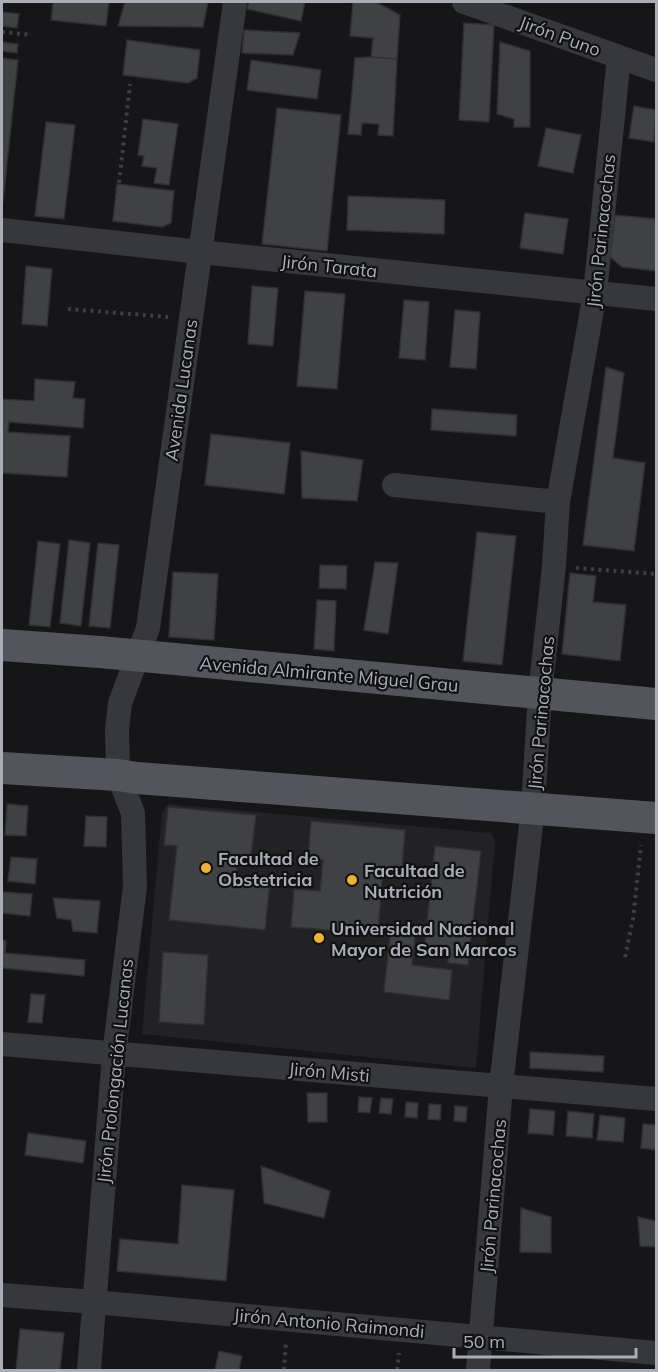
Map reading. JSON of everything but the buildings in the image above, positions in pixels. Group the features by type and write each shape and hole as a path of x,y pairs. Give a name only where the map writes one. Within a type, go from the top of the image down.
{"main road":[{"name":"Avenida Almirante Miguel Grau","path":"2,645 657,704"},
{"path":"2,768 650,817"}],"street":[{"name":"Avenida Lucanas","path":"118,775 117,730 120,703 148,628 235,2"},
{"name":"Jirón Puno","path":"464,2 657,70"},
{"name":"Jirón Parinacochas","path":"478,1371 501,1086 533,808 540,693 554,566 558,502 595,293 619,57"},
{"name":"Jirón Tarata","path":"2,230 657,299"},
{"path":"394,485 558,502"},
{"name":"Jirón Prolongación Lucanas","path":"89,1371 114,1055 135,886 133,813 118,775"},
{"name":"Jirón Misti","path":"2,1044 657,1099"},
{"name":"Jirón Antonio Raimondi","path":"2,1295 657,1353"}],"path":[{"path":"2,32 32,35"},
{"path":"113,243 130,84"},
{"path":"68,309 191,319"},
{"path":"554,566 657,574"},
{"path":"625,957 650,817"}],"shaded area":[{"name":"Universidad Nacional Mayor de San Marcos","path":"168,804 491,833 495,842 476,1068 142,1034 162,812"}],"place":[{"name":"Facultad de Obstetricia","path":"206,868"},
{"name":"Facultad de Nutrición","path":"352,880"},
{"name":"Universidad Nacional Mayor de San Marcos","path":"319,938"}]}
